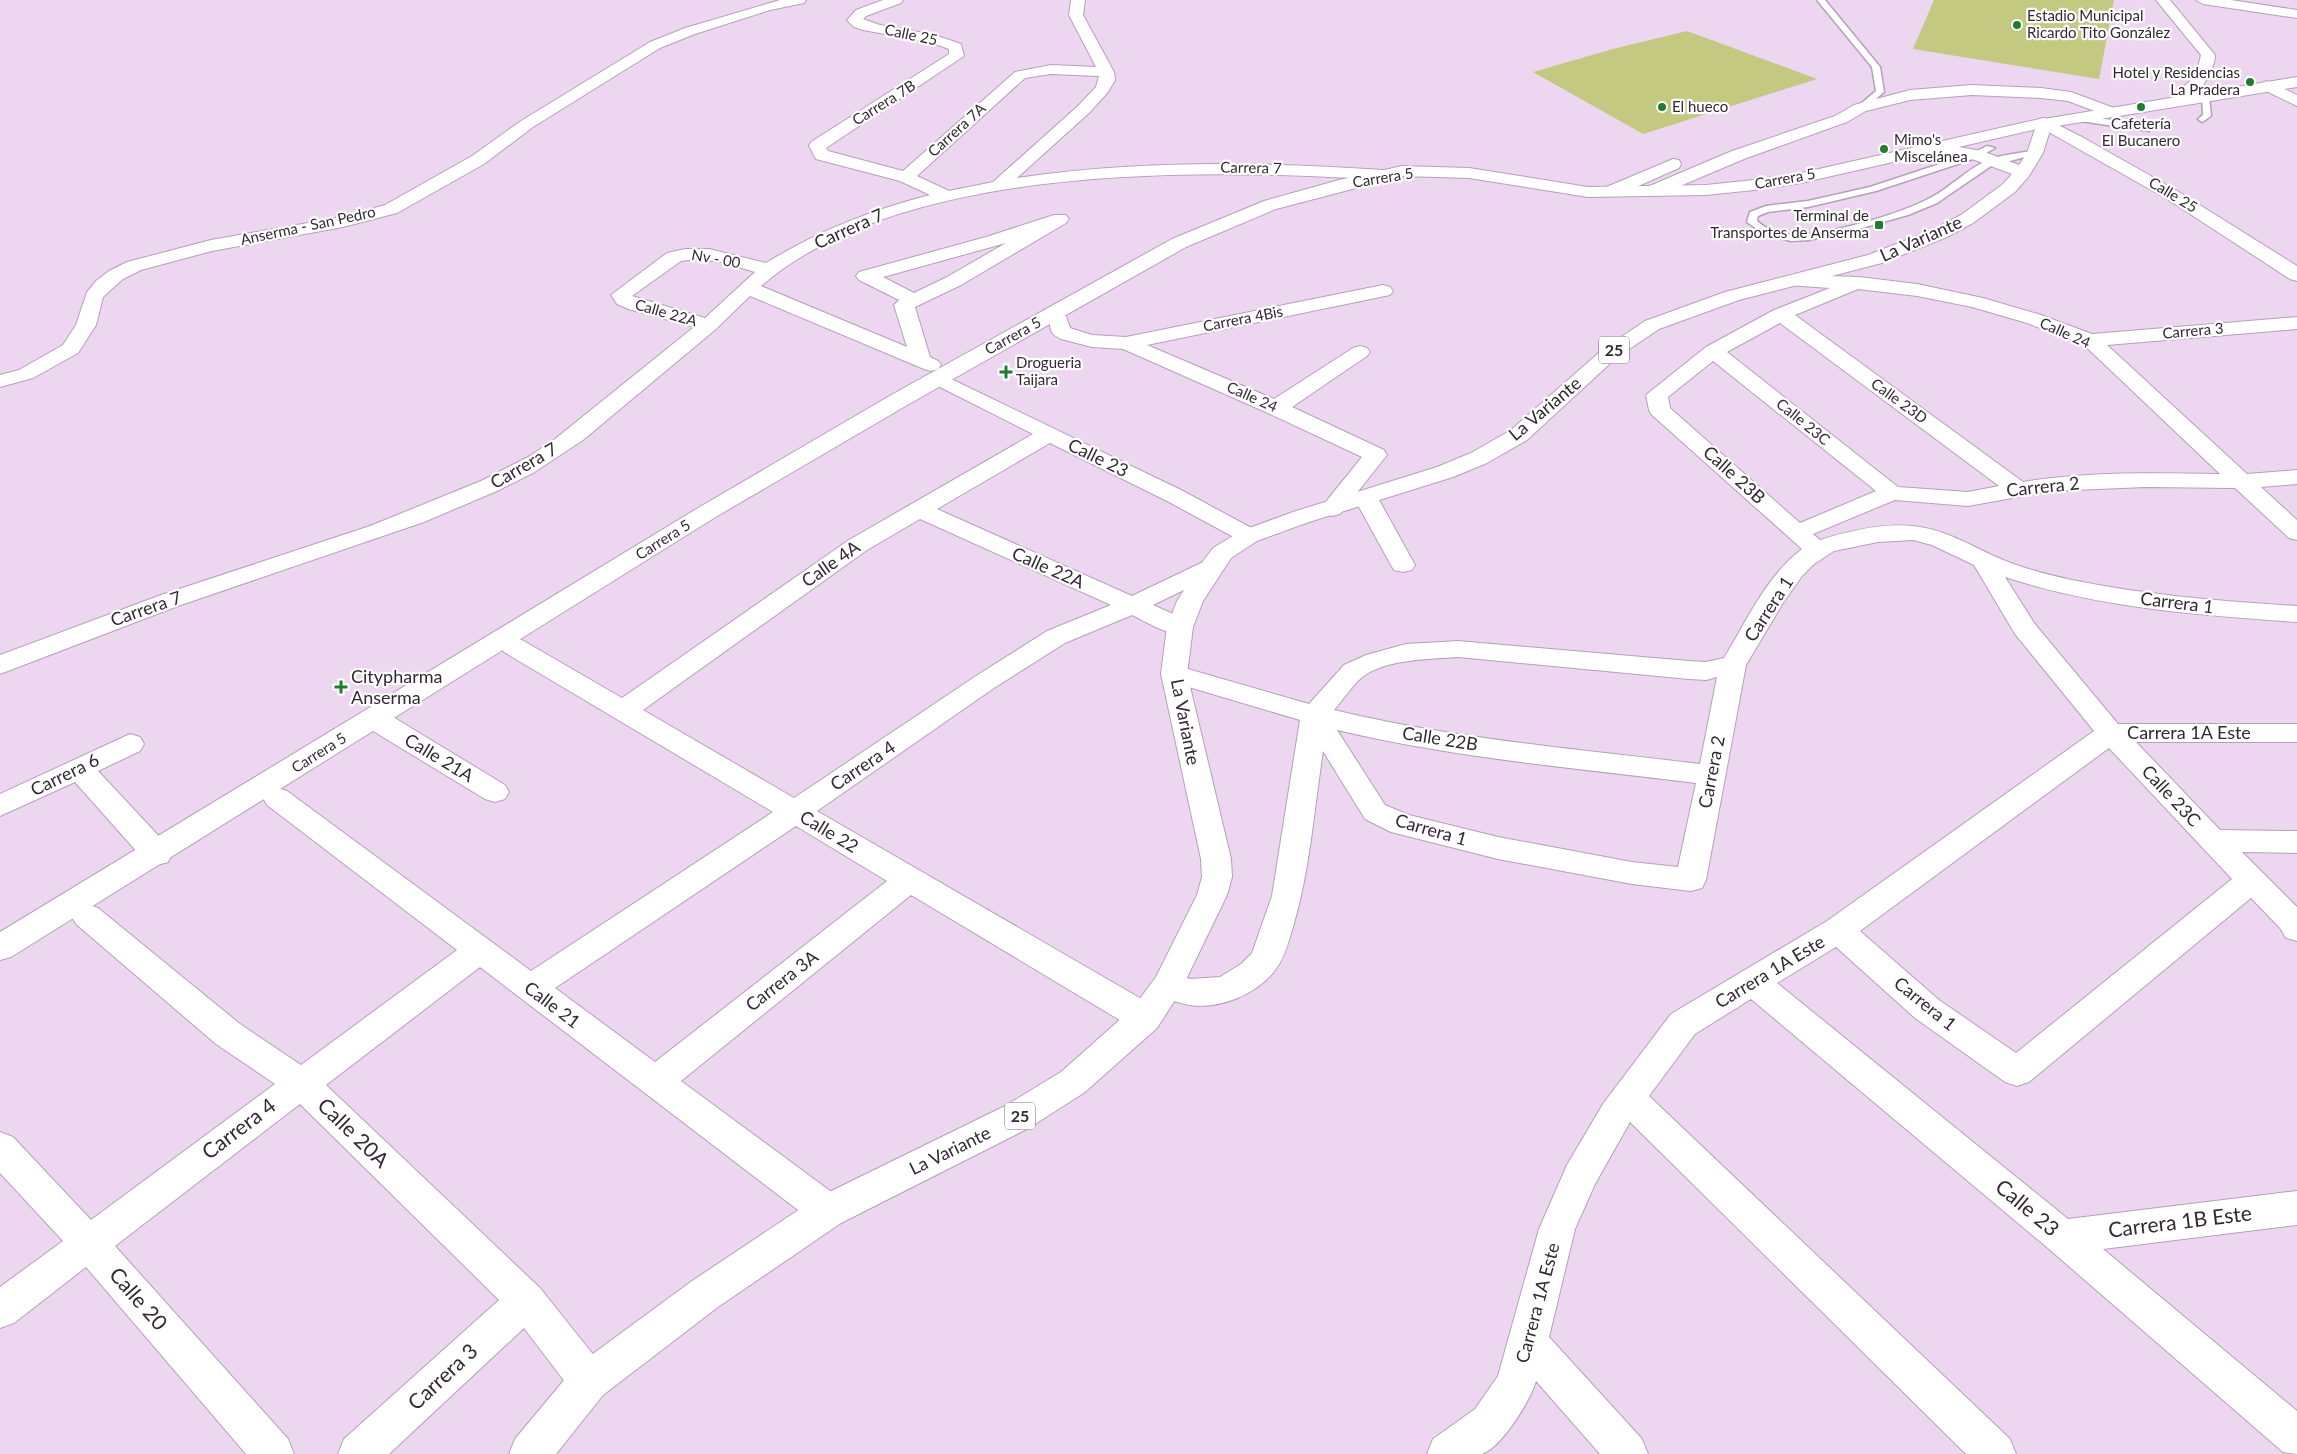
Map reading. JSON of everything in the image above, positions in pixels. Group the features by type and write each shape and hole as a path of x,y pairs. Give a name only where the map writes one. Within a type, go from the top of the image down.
{"street":[{"name":"Anserma - San Pedro","path":"0,382 26,374 71,349 86,325 89,310 99,290 116,275 134,266 211,246 343,222 390,209 413,198 478,160 527,124 655,45 768,7 799,0"},
{"name":"Calle 25","path":"896,0 861,13 854,17 856,22 938,40 956,47 956,56"},
{"path":"999,186 1084,109 1103,89 1106,72 1076,15 1078,0"},
{"path":"2163,0 2208,55 2207,70 2199,82 2177,101"},
{"path":"2203,0 2242,13 2297,14"},
{"name":"Carrera 7B","path":"906,177 830,158 819,152 817,146 956,56"},
{"name":"Carrera 7A","path":"906,177 1009,82 1020,75 1031,70 1106,72"},
{"name":"Carrera 5","path":"0,965 152,878 277,798 383,724 513,646 947,377 1177,259 1297,214 1381,190 1455,184 1482,185 1559,196 1595,198 1679,197 1768,190 1981,154 2041,137 2076,118 2108,111 2297,82"},
{"path":"2267,86 2297,101"},
{"path":"1653,191 1738,155 1841,119 1860,108 1910,95 1997,90 2041,92 2071,97 2108,111"},
{"path":"1610,192 1661,169 1717,148 1776,132 1841,119"},
{"name":"Calle 25","path":"2041,137 2144,177 2235,232 2297,275"},
{"name":"Carrera 5","path":"0,948 157,854 706,513 1179,243 1270,205 1402,171 1469,173 1556,189 1588,192 1706,190 1801,178 1929,147 2041,137"},
{"name":"La Variante","path":"530,1454 589,1381 705,1294 828,1211 1018,1117 1073,1082 1145,1018 1168,985 1212,895 1217,877 1216,859 1194,770 1174,674 1180,627 1190,601 1210,568 1222,553 1249,536 1301,517 1332,509 1444,472 1479,458 1519,436 1609,354 1652,325 1732,296 1875,259 1941,233 1990,204 2009,188 2023,172 2041,137"},
{"path":"1929,147 1981,154 2023,172"},
{"name":"Carrera 7","path":"0,666 113,620 226,581 314,554 480,491 529,466 567,442 709,325 769,270 797,252 875,215 946,196 999,186 1075,176 1151,170 1276,168 1383,175"},
{"path":"906,177 946,196"},
{"path":"914,300 866,276 993,241 1060,219 961,277 904,306 921,360"},
{"name":"Nv - 00","path":"624,300 620,295 674,257 683,253 696,252 769,270"},
{"name":"Calle 24","path":"1794,281 1859,283 1917,290 1976,302 2034,319 2090,340 2297,533"},
{"path":"1714,351 1781,314 1859,283"},
{"name":"Calle 23","path":"748,288 921,360 947,377 1049,434 1175,496 1249,536"},
{"name":"Carrera 4Bis","path":"1059,320 1061,331 1075,337 1102,343 1126,343 1383,292"},
{"name":"Calle 22A","path":"624,300 709,325"},
{"name":"Calle 23D","path":"1781,314 2018,488"},
{"name":"Carrera 3","path":"2090,340 2297,322"},
{"name":"Calle 24","path":"1126,343 1276,408 1376,455 1332,509"},
{"name":"Calle 23B","path":"1714,351 1657,395 1660,410 1798,532 1816,551"},
{"name":"Calle 23C","path":"1714,351 1892,493"},
{"path":"1276,408 1360,352"},
{"name":"Calle 4A","path":"623,711 858,545 1049,434"},
{"name":"Carrera 2","path":"1798,532 1892,493 1968,499 2018,488 2051,484 2145,480 2242,481 2297,478"},
{"path":"1366,498 1403,564"},
{"name":"Calle 22A","path":"917,509 1180,627"},
{"name":"Carrera 1","path":"1733,665 1788,576 1816,551 1872,535 1910,532 1937,536 1982,559 2018,573 2065,586 2137,599 2233,610 2297,614"},
{"name":"Calle 23C","path":"1982,559 2024,628 2111,733 2251,881 2291,920 2297,929"},
{"name":"Carrera 4","path":"530,988 795,812 985,682 1048,642 1132,606 1210,568"},
{"name":"Calle 22","path":"513,646 1145,1018"},
{"path":"1168,985 1190,992 1226,990 1252,973 1265,960 1287,896 1314,715 1353,671 1406,652 1458,649 1706,671 1733,665"},
{"name":"Carrera 2","path":"1691,880 1733,665"},
{"name":"Calle 22B","path":"1174,674 1314,715 1359,725 1471,745 1711,775"},
{"name":"Carrera 1","path":"1314,715 1375,812 1401,824 1507,850 1632,874 1691,880"},
{"name":"Calle 21A","path":"383,724 496,792"},
{"name":"Carrera 1A Este","path":"1448,1454 1489,1423 1514,1386 1528,1343 1557,1229 1580,1176 1615,1115 1683,1024 1838,930 2111,733 2297,734"},
{"name":"Carrera 6","path":"0,806 130,744"},
{"path":"78,768 157,854"},
{"name":"Calle 21","path":"277,798 828,1211"},
{"path":"2213,841 2297,842"},
{"name":"Carrera 3A","path":"655,1082 909,880"},
{"name":"Carrera 1","path":"1838,930 1927,1009 2017,1072 2251,881"},
{"name":"Calle 20A","path":"87,916 228,1034 301,1083 526,1301 589,1381"},
{"name":"Carrera 4","path":"0,1310 88,1242 480,950"},
{"name":"Calle 23","path":"1754,982 2289,1422"},
{"path":"1628,1098 1994,1454"},
{"name":"Calle 20","path":"0,1148 88,1242 273,1454"},
{"name":"Carrera 1B Este","path":"2062,1237 2297,1208"},
{"name":"Carrera 3","path":"359,1454 526,1301"},
{"path":"1528,1343 1627,1454"}],"lane":[{"path":"1821,0 1876,67 1880,81 1880,92 1860,108"},
{"path":"2202,120 2207,116 2205,96"},
{"path":"2076,118 2148,128"},
{"path":"1981,154 1977,170 1946,194 1908,212 1854,228 1798,238 1772,234 1760,229 1752,222 1753,214 1766,209 1808,204 1873,189 1938,166 1981,154"}],"green space":[{"name":"Estadio Municipal Ricardo Tito González","path":"1934,0 2114,0 2099,79 1913,49"},
{"name":"El hueco","path":"1687,31 1817,79 1643,134 1533,72 1613,49"}],"place":[{"name":"Estadio Municipal Ricardo Tito González","path":"2017,25"},
{"name":"Hotel y Residencias La Pradera","path":"2250,82"},
{"name":"El hueco","path":"1662,107"},
{"name":"Cafetería El Bucanero","path":"2141,107"},
{"name":"Mimo's Miscelánea","path":"1884,149"},
{"name":"Terminal de Transportes de Anserma","path":"1879,225"},
{"name":"Drogueria Taijara","path":"1006,372"},
{"name":"Citypharma Anserma","path":"341,687"}]}
